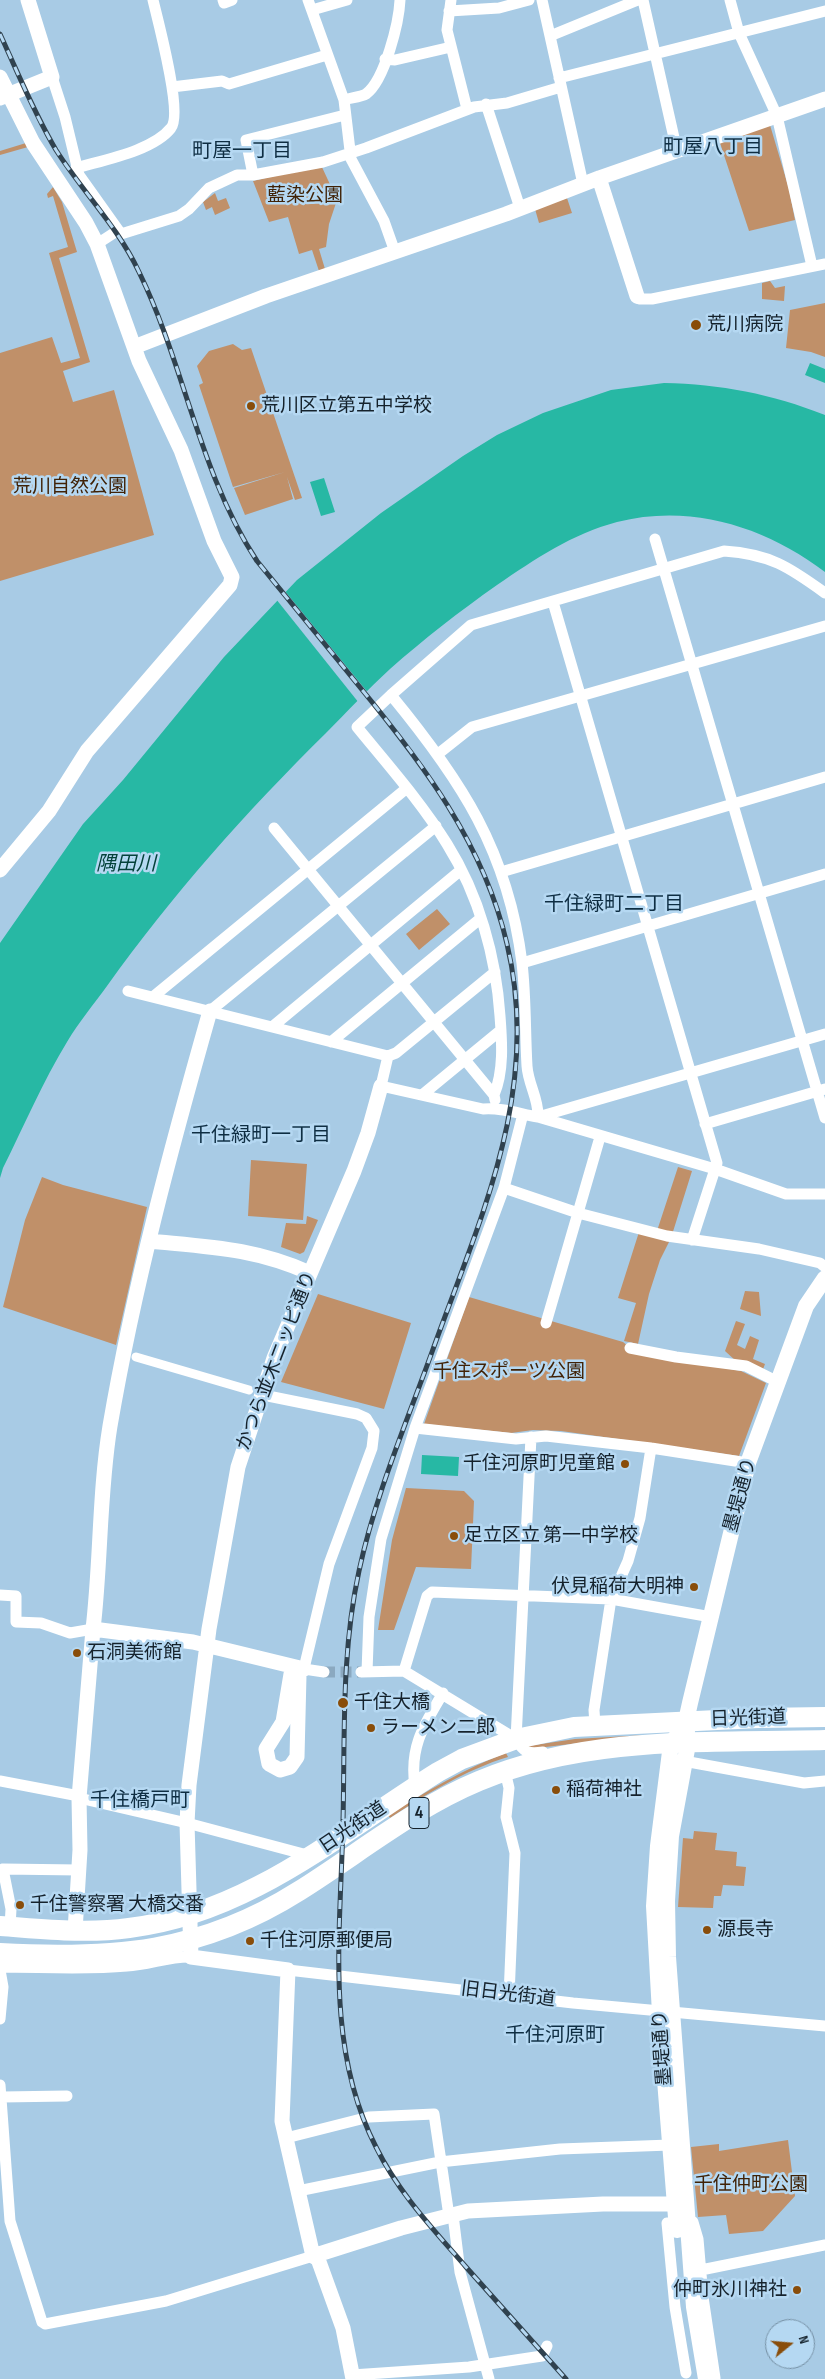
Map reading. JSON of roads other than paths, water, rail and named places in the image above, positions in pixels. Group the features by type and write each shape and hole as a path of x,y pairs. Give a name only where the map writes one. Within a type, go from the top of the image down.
{"highway":[{"name":"日光街道","path":"5,1926 75,1931 130,1928 190,1913 260,1886 311,1856 415,1786 462,1759 516,1740 546,1732 595,1725 825,1717"},
{"name":"日光街道","path":"0,1952 36,1955 124,1953 191,1948 276,1904 435,1803 505,1771 550,1757 578,1751 678,1752 825,1740"},
{"path":"0,1952 4,1944 27,1940 51,1930"}],"main road":[{"name":"墨堤通り","path":"680,2204 670,2145 666,2012 669,1867 678,1752 748,1463 806,1306 825,1278"},
{"name":"墨堤通り","path":"666,2012 691,2376"},
{"name":"墨堤通り","path":"681,2222 694,2307 711,2378"}],"street":[{"path":"28,0 65,117 76,168 117,231 121,234 179,216 189,209 209,188 237,175 253,175 323,162 467,109 486,104 506,103 560,82 653,54 825,11"},
{"path":"76,168 145,148 171,128 174,116 172,87 153,0"},
{"path":"223,0 224,3 232,0"},
{"path":"347,0 310,5 344,100 349,154 384,221 395,252"},
{"path":"344,100 366,94 376,82 399,16 400,0"},
{"path":"467,109 447,30 450,5 499,8 529,0"},
{"path":"542,0 583,184"},
{"path":"550,36 638,0"},
{"path":"642,0 653,54 677,150"},
{"path":"730,0 739,33 777,116 812,266"},
{"path":"385,60 395,60 451,47"},
{"path":"172,87 222,81 229,84 327,55"},
{"path":"0,76 4,96 41,158 86,223 97,244 134,347 179,446 209,530 232,574 232,581 87,751 49,811 0,870"},
{"path":"4,96 52,77"},
{"path":"134,347 266,296 825,99"},
{"path":"486,104 520,208"},
{"path":"253,175 246,140 345,115"},
{"path":"599,178 639,300 825,264"},
{"path":"97,244 117,231"},
{"path":"655,540 802,1041 821,1090 825,1118"},
{"path":"494,1094 498,1084 501,1030 495,972 481,918 461,870 436,826 357,727 471,625 664,568 724,551 747,553 782,564 825,593"},
{"path":"553,602 717,1163 692,1240"},
{"path":"438,754 472,727 825,626"},
{"path":"391,695 438,754 468,800 484,829 501,872 514,916 522,963 527,1015 527,1068 537,1100 538,1118"},
{"path":"501,872 825,777"},
{"path":"154,996 407,788"},
{"path":"75,1931 79,1870 79,1797 102,1488 110,1428 149,1241 210,1011 436,826"},
{"path":"274,828 494,1094 498,1107"},
{"path":"272,1028 461,870"},
{"path":"522,963 825,874"},
{"path":"330,1042 481,918"},
{"path":"128,991 388,1056 396,1053 495,972"},
{"path":"422,1095 501,1030"},
{"path":"538,1118 825,1034"},
{"path":"388,1056 381,1086 483,1109 498,1107 715,1169 786,1194 825,1194"},
{"name":"かつら並木ニッピ通り","path":"191,1948 186,1823 190,1771 226,1524 238,1467 256,1392 274,1358 354,1171 368,1133 381,1086"},
{"path":"705,1124 821,1090"},
{"path":"523,1114 504,1188 415,1428 381,1539 368,1617 364,1672 404,1671 443,1693 516,1740 525,1752 529,1754 578,1751"},
{"path":"546,1323 600,1137"},
{"path":"504,1188 578,1212 667,1236 759,1249 820,1263 825,1267"},
{"path":"149,1241 236,1249 274,1258 310,1274"},
{"path":"630,1348 676,1357 746,1366 778,1382"},
{"path":"136,1357 256,1392 357,1414 366,1418 374,1431 372,1448 329,1564 300,1669 297,1757 290,1768 280,1770 269,1764 266,1750 283,1722 292,1674 300,1669"},
{"path":"415,1428 516,1438 546,1436 651,1448 748,1463"},
{"path":"516,1740 531,1437"},
{"path":"595,1725 594,1710 612,1599 628,1561 640,1518 651,1448"},
{"path":"404,1671 427,1596 432,1592 612,1599 711,1617"},
{"path":"0,1595 16,1596 16,1622 40,1623 70,1632 93,1629 207,1645 300,1669 324,1672"},
{"path":"415,1786 413,1775 416,1741 443,1693"},
{"path":"678,1752 804,1783 825,1781"},
{"path":"505,1771 509,1788 506,1817 516,1853 509,1996"},
{"path":"0,1781 79,1797 311,1856"},
{"path":"5,1926 11,1909 3,1870 79,1870"},
{"path":"0,2019 3,1987 0,1968 105,1968 129,1966 181,1957 191,1948"},
{"name":"旧日光街道","path":"191,1948 288,1970 509,1996 825,2026"},
{"path":"288,1970 282,2113 313,2256 318,2259 343,2328 352,2377 485,2366 542,2356 547,2346"},
{"path":"0,2086 10,2221 42,2322 45,2324 166,2301 381,2234 468,2211 604,2204 680,2204"},
{"path":"2,2097 67,2096"},
{"path":"286,2138 369,2117 434,2114 440,2162 460,2272 489,2379"},
{"path":"298,2191 440,2162 560,2149 670,2145"},
{"path":"681,2222 693,2222 711,2378"},
{"path":"700,2270 825,2245"}],"water":[{"path":"810,363 825,369 825,383 805,375"},
{"name":"隅田川","path":"664,383 726,388 785,401 825,415 825,572 802,556 778,543 753,531 727,523 672,515 645,517 600,527 569,540 525,566 469,605 416,647 374,684 267,793 157,919 82,1020 58,1057 3,1168 0,1178 0,943 83,824 123,780 224,657 297,580 381,513 463,456 497,435 543,413 611,390"},
{"path":"324,478 335,512 321,516 310,482"},
{"path":"422,1455 459,1457 458,1476 421,1474"}],"tunnel":[{"path":"324,1672 361,1672"}],"railway":[{"path":"0,34 33,107 56,150 121,240 139,272 169,344 206,456 237,527 257,561 383,715 428,776 467,839 483,872 497,907 507,944 516,998 517,1051 511,1102 501,1153 469,1252 373,1515 353,1602 345,1696 339,1987 342,2028 349,2069 360,2108 385,2164 405,2195 429,2224 566,2379"}],"place":[{"name":"荒川病院","path":"696,325"},
{"name":"荒川区立第五中学校","path":"251,406"},
{"name":"千住河原町児童館","path":"625,1464"},
{"name":"足立区立 第一中学校","path":"454,1536"},
{"name":"伏見稲荷大明神","path":"694,1587"},
{"name":"石洞美術館","path":"77,1653"},
{"name":"千住大橋","path":"343,1703"},
{"name":"ラーメン二郎","path":"371,1728"},
{"name":"稲荷神社","path":"556,1790"},
{"name":"千住警察署 大橋交番","path":"20,1905"},
{"name":"源長寺","path":"707,1930"},
{"name":"千住河原郵便局","path":"250,1941"},
{"name":"仲町氷川神社","path":"797,2290"}],"district":[{"name":"町屋八丁目","path":"713,148"},
{"name":"町屋一丁目","path":"242,152"},
{"name":"千住緑町二丁目","path":"614,905"},
{"name":"千住緑町一丁目","path":"261,1136"},
{"name":"千住橋戸町","path":"140,1801"},
{"name":"千住河原町","path":"555,2036"}],"park label":[{"name":"藍染公園","path":"305,196"},
{"name":"荒川自然公園","path":"70,487"},
{"name":"千住スポーツ公園","path":"509,1372"},
{"name":"千住仲町公園","path":"751,2185"}]}
